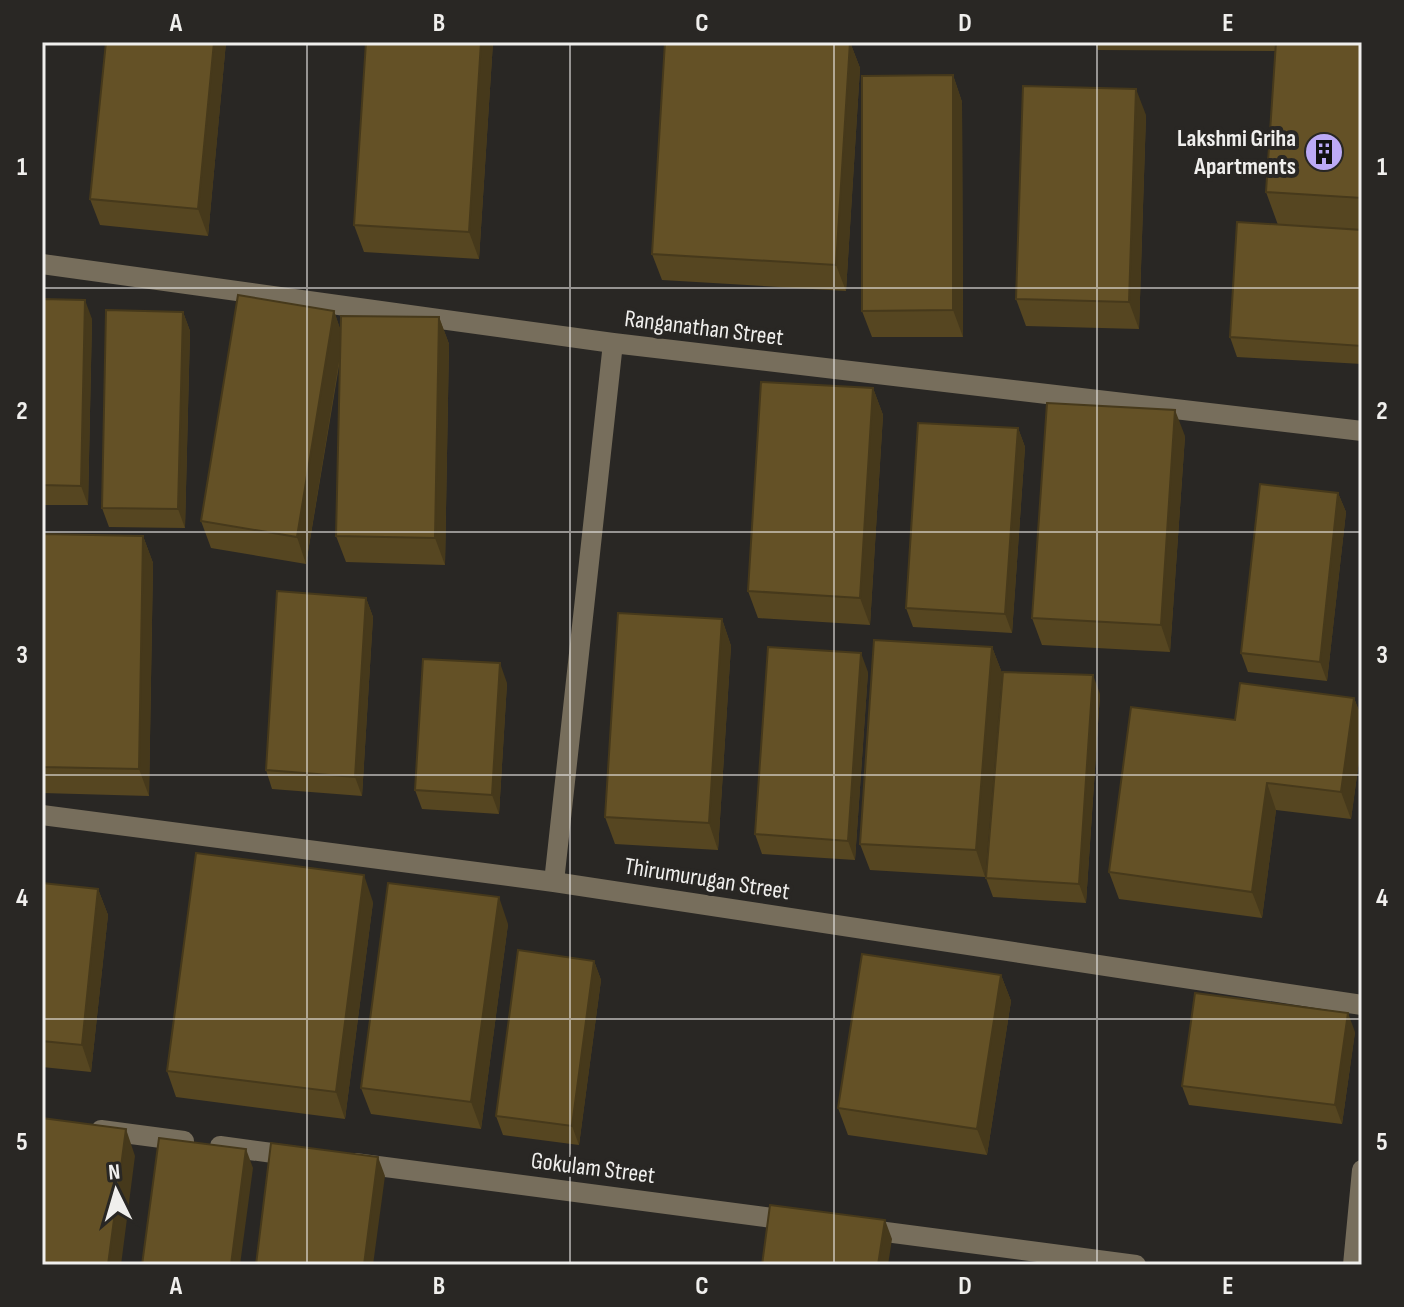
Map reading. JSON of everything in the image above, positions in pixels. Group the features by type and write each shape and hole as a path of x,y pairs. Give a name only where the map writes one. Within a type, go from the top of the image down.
{"street":[{"name":"Ranganathan Street","path":"42,264 613,343 1362,431"},
{"path":"554,882 613,343"},
{"name":"Thirumurugan Street","path":"42,815 554,882 1362,1005"},
{"name":"Gokulam Street","path":"74,1127 819,1224"},
{"path":"1353,1265 1362,1170"},
{"path":"851,1228 1136,1265"}],"building":[{"path":"106,42 214,42 198,209 90,199"},
{"path":"366,42 481,42 469,232 354,225"},
{"path":"665,42 850,42 836,265 652,254"},
{"name":"Lakshmi Griha Apartments","path":"1276,42 1362,42 1362,198 1266,192"},
{"path":"953,75 953,310 862,311 862,76"},
{"path":"1023,86 1136,89 1129,302 1016,299"},
{"path":"1237,222 1362,230 1362,346 1230,337"},
{"path":"238,295 334,311 297,537 201,521"},
{"path":"42,299 85,300 81,486 42,485"},
{"path":"106,310 183,312 178,509 102,508"},
{"path":"341,316 439,317 435,538 336,536"},
{"path":"761,382 873,388 860,598 748,591"},
{"path":"1047,403 1175,410 1161,625 1032,618"},
{"path":"918,423 1018,428 1005,614 906,608"},
{"path":"1260,484 1338,493 1320,662 1241,653"},
{"path":"42,534 143,536 139,769 42,767"},
{"path":"277,591 366,598 355,777 266,770"},
{"path":"618,613 722,619 709,823 605,817"},
{"path":"874,640 992,647 976,850 860,844"},
{"path":"768,647 861,653 848,841 755,834"},
{"path":"423,659 500,663 492,795 415,790"},
{"path":"1003,672 1093,675 1079,884 986,878"},
{"path":"1240,683 1354,698 1341,792 1267,783 1252,892 1109,872 1131,707 1235,720"},
{"path":"196,853 364,875 336,1092 167,1071"},
{"path":"42,883 98,889 82,1045 42,1041"},
{"path":"388,883 499,897 471,1102 361,1088"},
{"path":"518,950 594,961 572,1126 496,1116"},
{"path":"862,954 1001,975 977,1129 838,1108"},
{"path":"1195,993 1348,1013 1335,1105 1182,1086"},
{"path":"42,1118 126,1129 108,1265 42,1265"},
{"path":"159,1138 246,1149 231,1265 142,1265"},
{"path":"271,1143 378,1157 364,1265 256,1265"},
{"path":"770,1205 885,1220 878,1265 762,1265"}],"place":[{"name":"Lakshmi Griha Apartments","path":"1324,152"}]}
